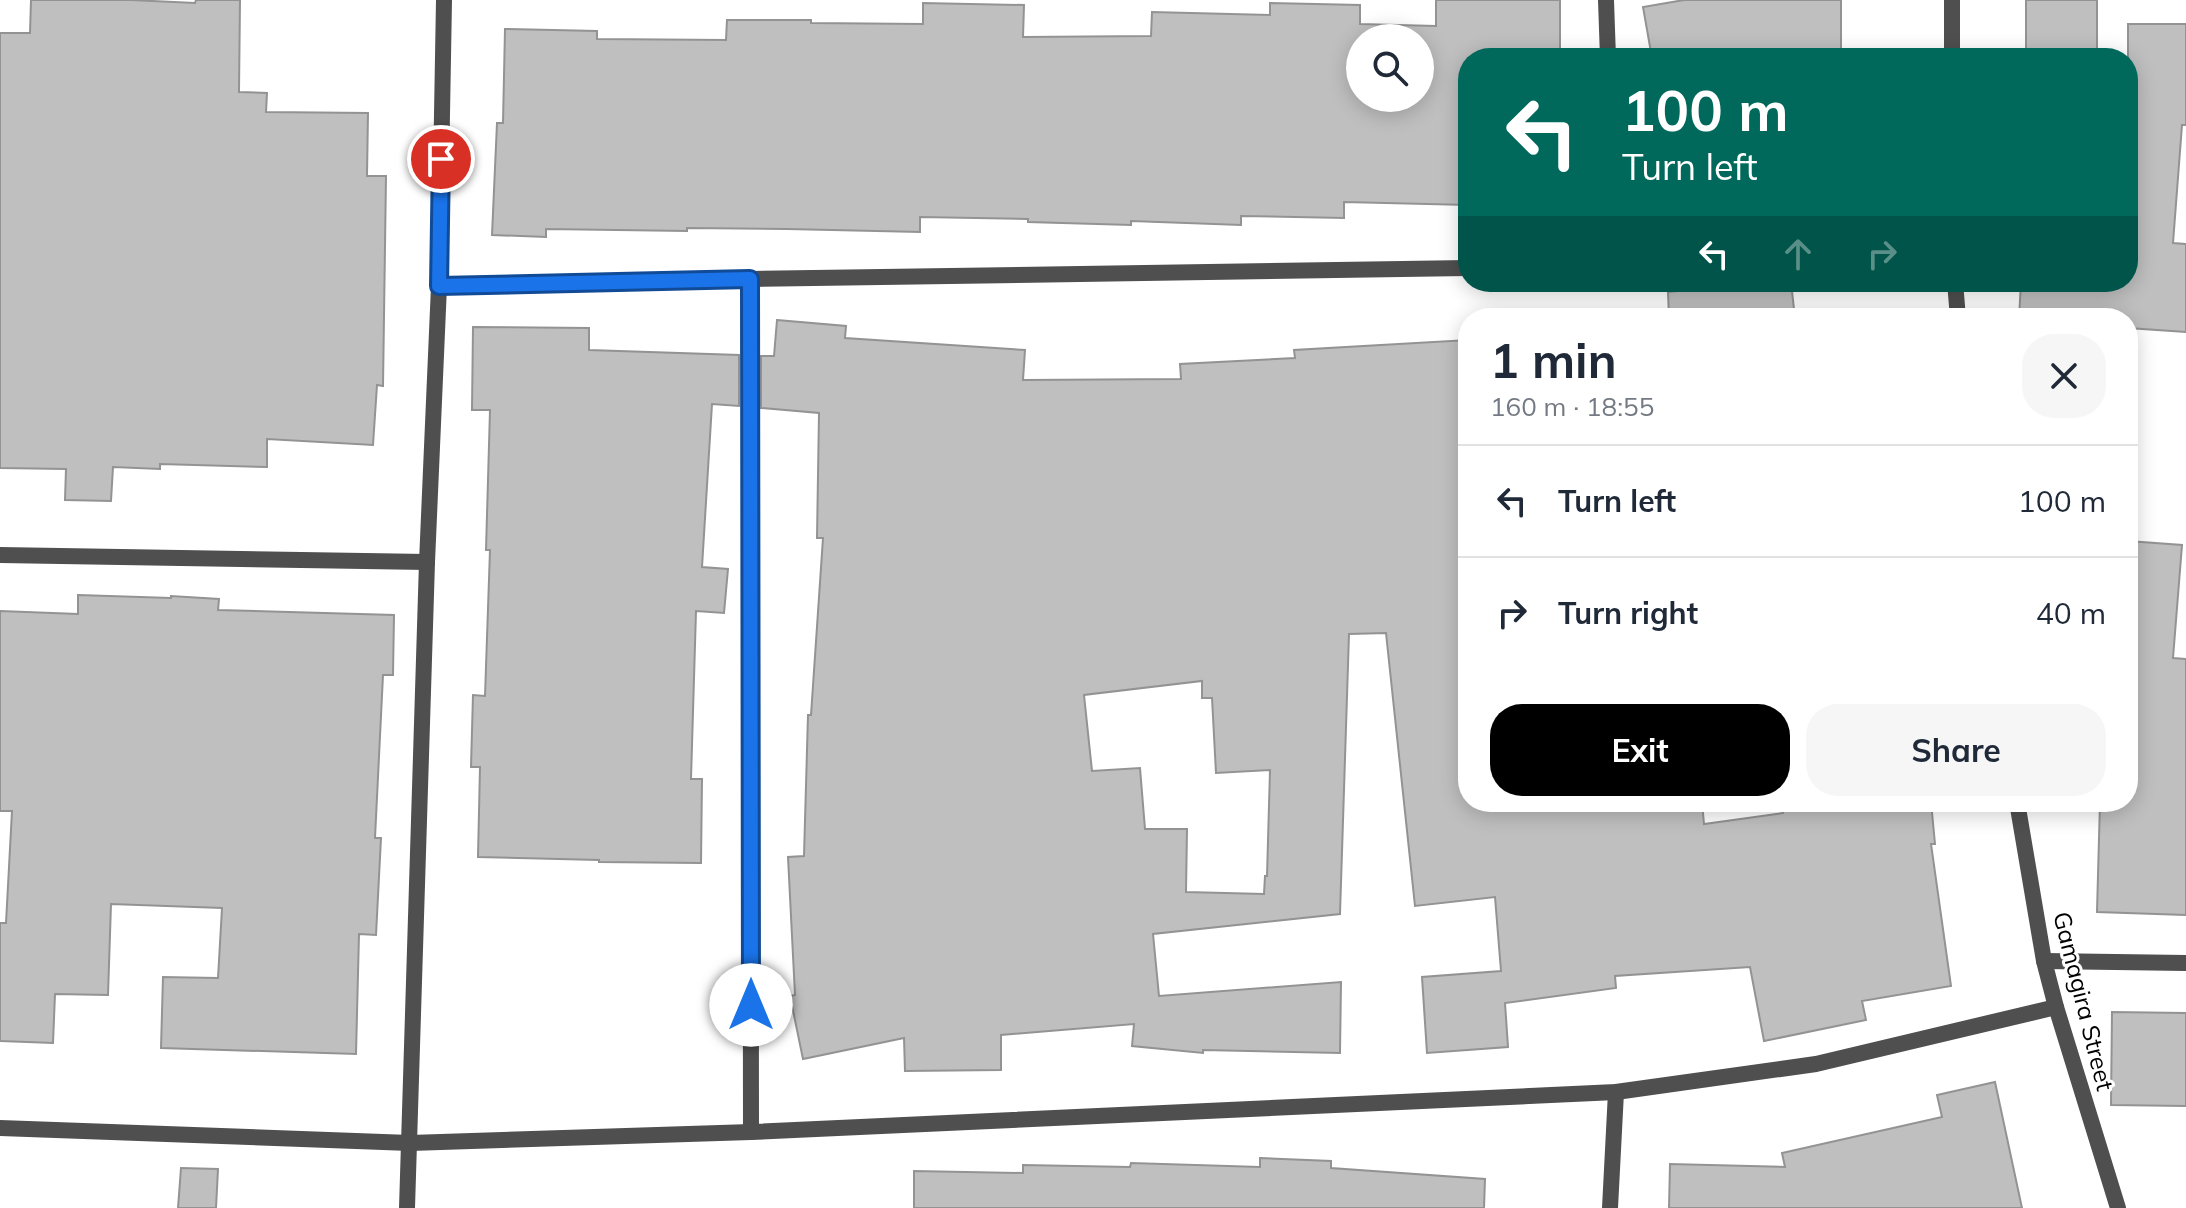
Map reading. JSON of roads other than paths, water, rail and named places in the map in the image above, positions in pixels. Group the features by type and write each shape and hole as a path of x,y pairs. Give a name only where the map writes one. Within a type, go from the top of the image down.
{"street":[{"path":"407,1208 427,562 439,286 444,0"},
{"path":"1606,0 1608,48"},
{"path":"1952,0 1952,48"},
{"path":"439,286 1458,268"},
{"path":"750,279 751,1132"},
{"path":"0,555 427,562"},
{"name":"Gamagira Street","path":"2019,812 2044,961 2118,1208"},
{"path":"2044,961 2186,963"},
{"path":"0,1128 410,1143 751,1132 1616,1092 1816,1064 2056,1007"},
{"path":"1610,1208 1616,1092"}]}
